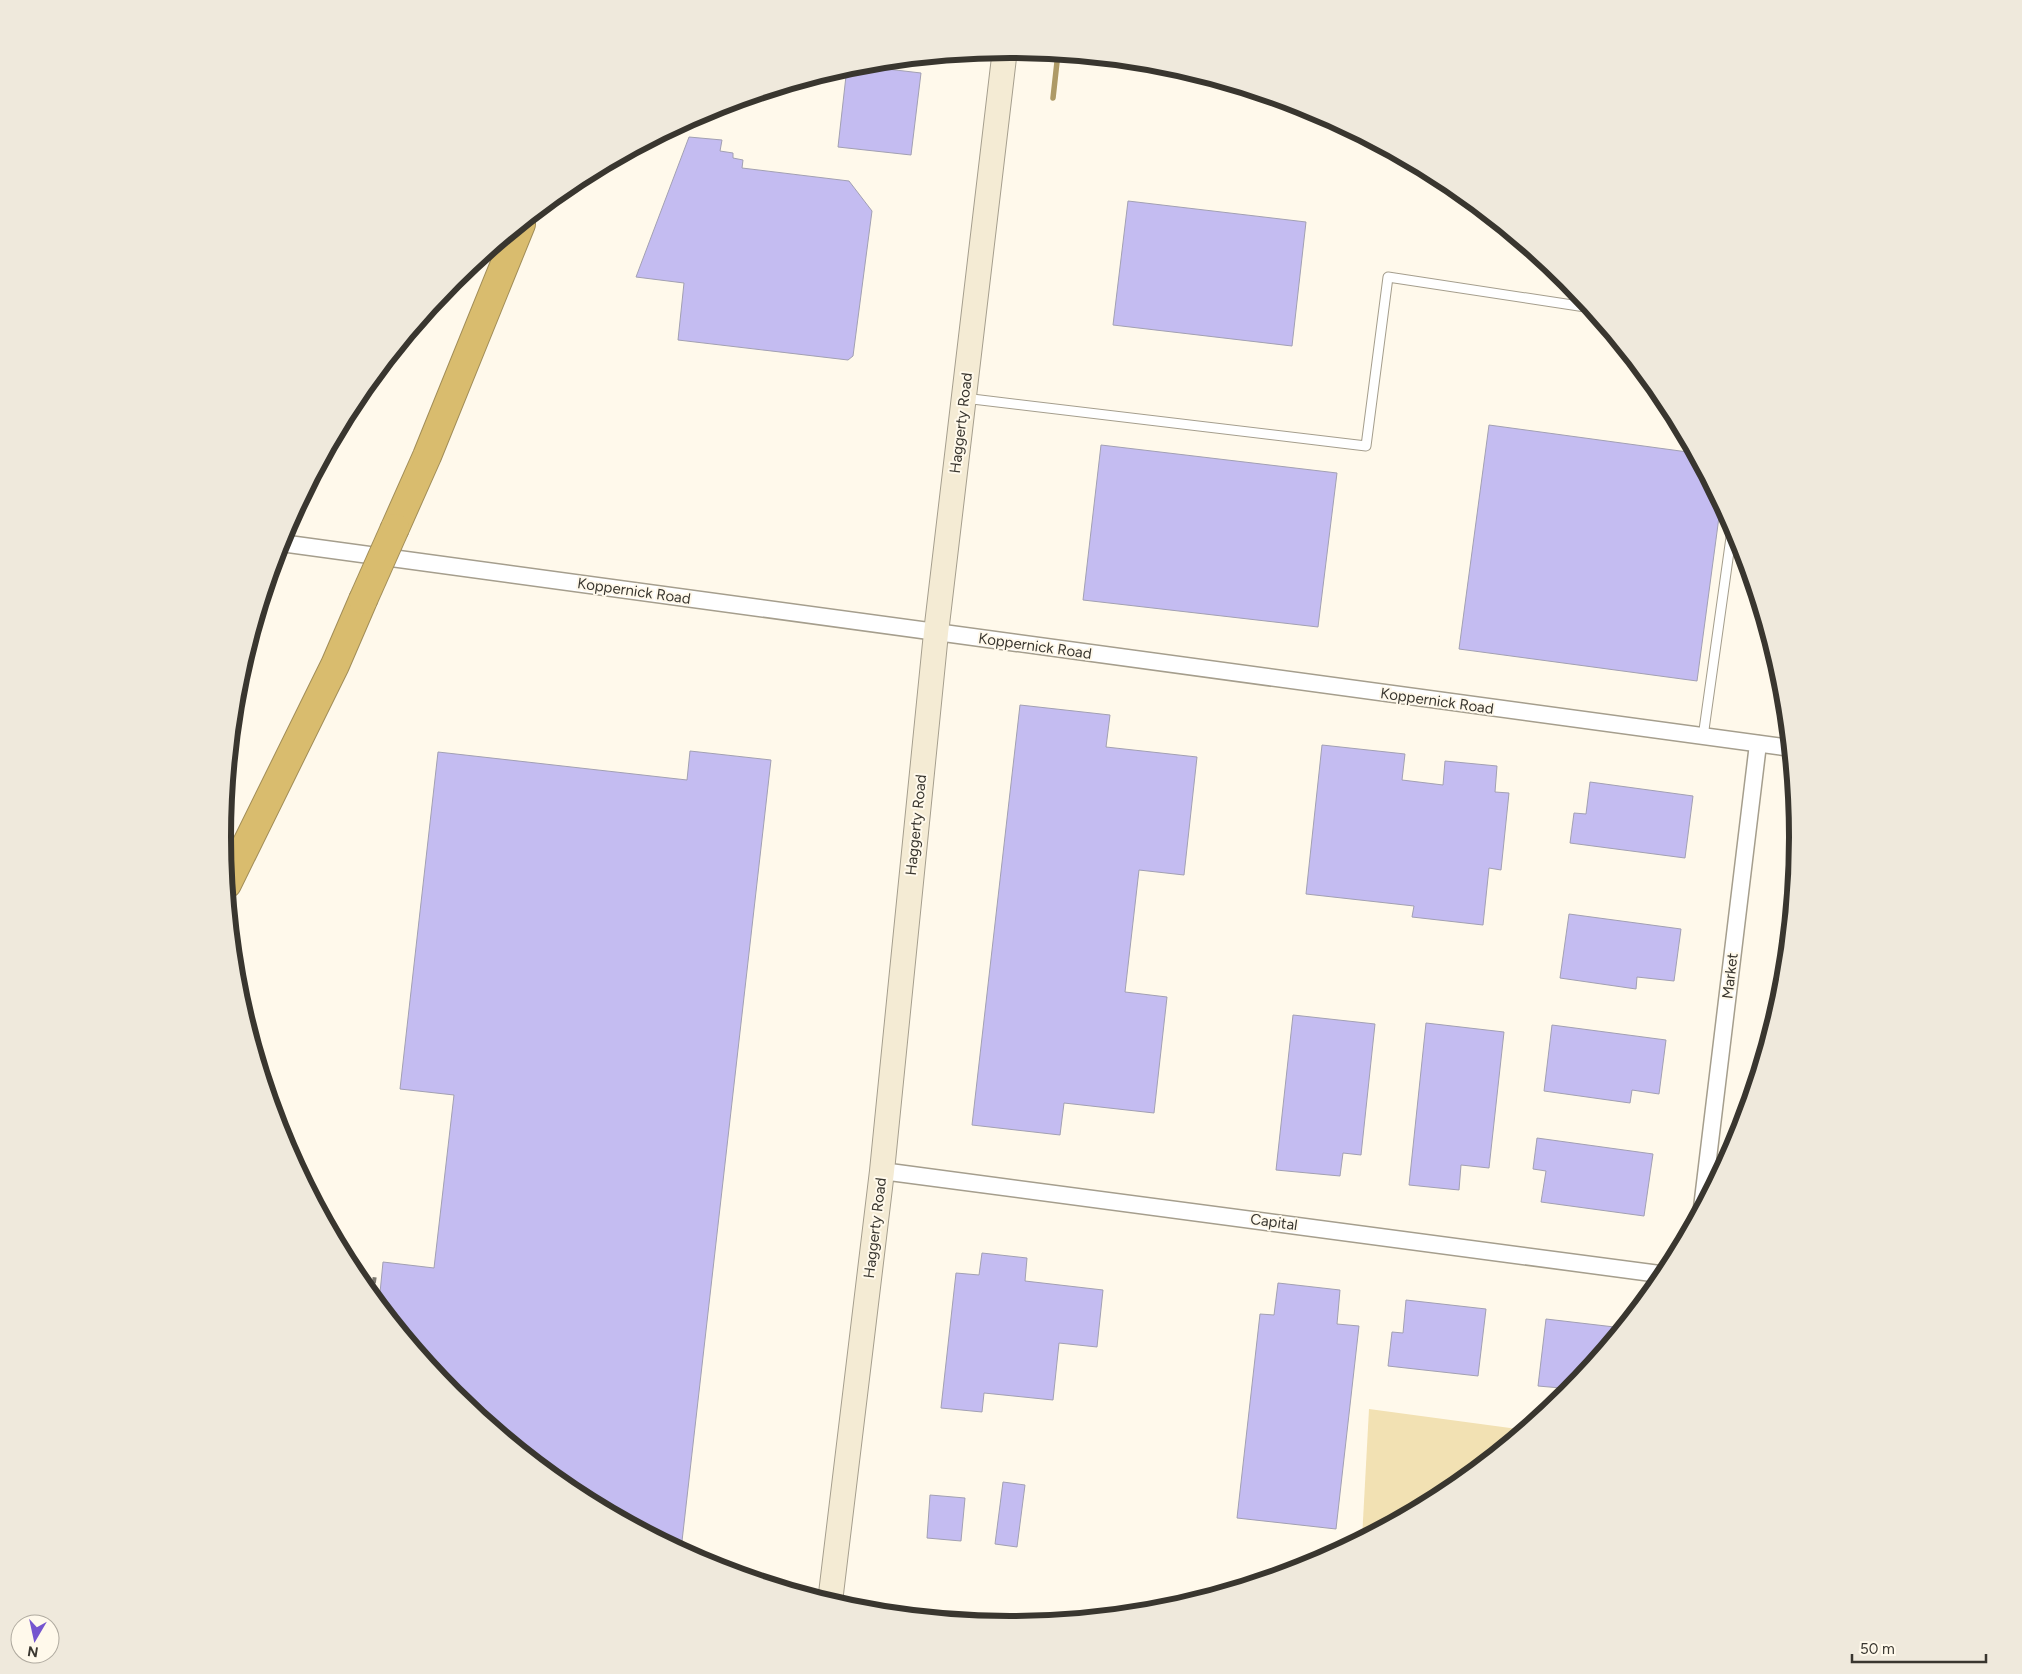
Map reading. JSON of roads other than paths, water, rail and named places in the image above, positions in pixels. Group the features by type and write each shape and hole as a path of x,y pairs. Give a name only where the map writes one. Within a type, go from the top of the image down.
{"highway":[{"path":"232,873 336,664 428,456 518,234"}],"main road":[{"name":"Haggerty Road","path":"831,1595 882,1171 936,633 1004,58"}],"street":[{"name":"Koppernick Road","path":"289,544 1785,747"},
{"name":"Market","path":"1704,1194 1758,744"},
{"name":"Capital","path":"882,1171 1656,1274"}],"lane":[{"path":"964,398 1366,446 1388,277 1581,306"},
{"path":"1703,737 1731,539"}],"waterway":[{"path":"1053,98 1057,59"}],"railway":[{"path":"374,1285 375,1275"}]}
